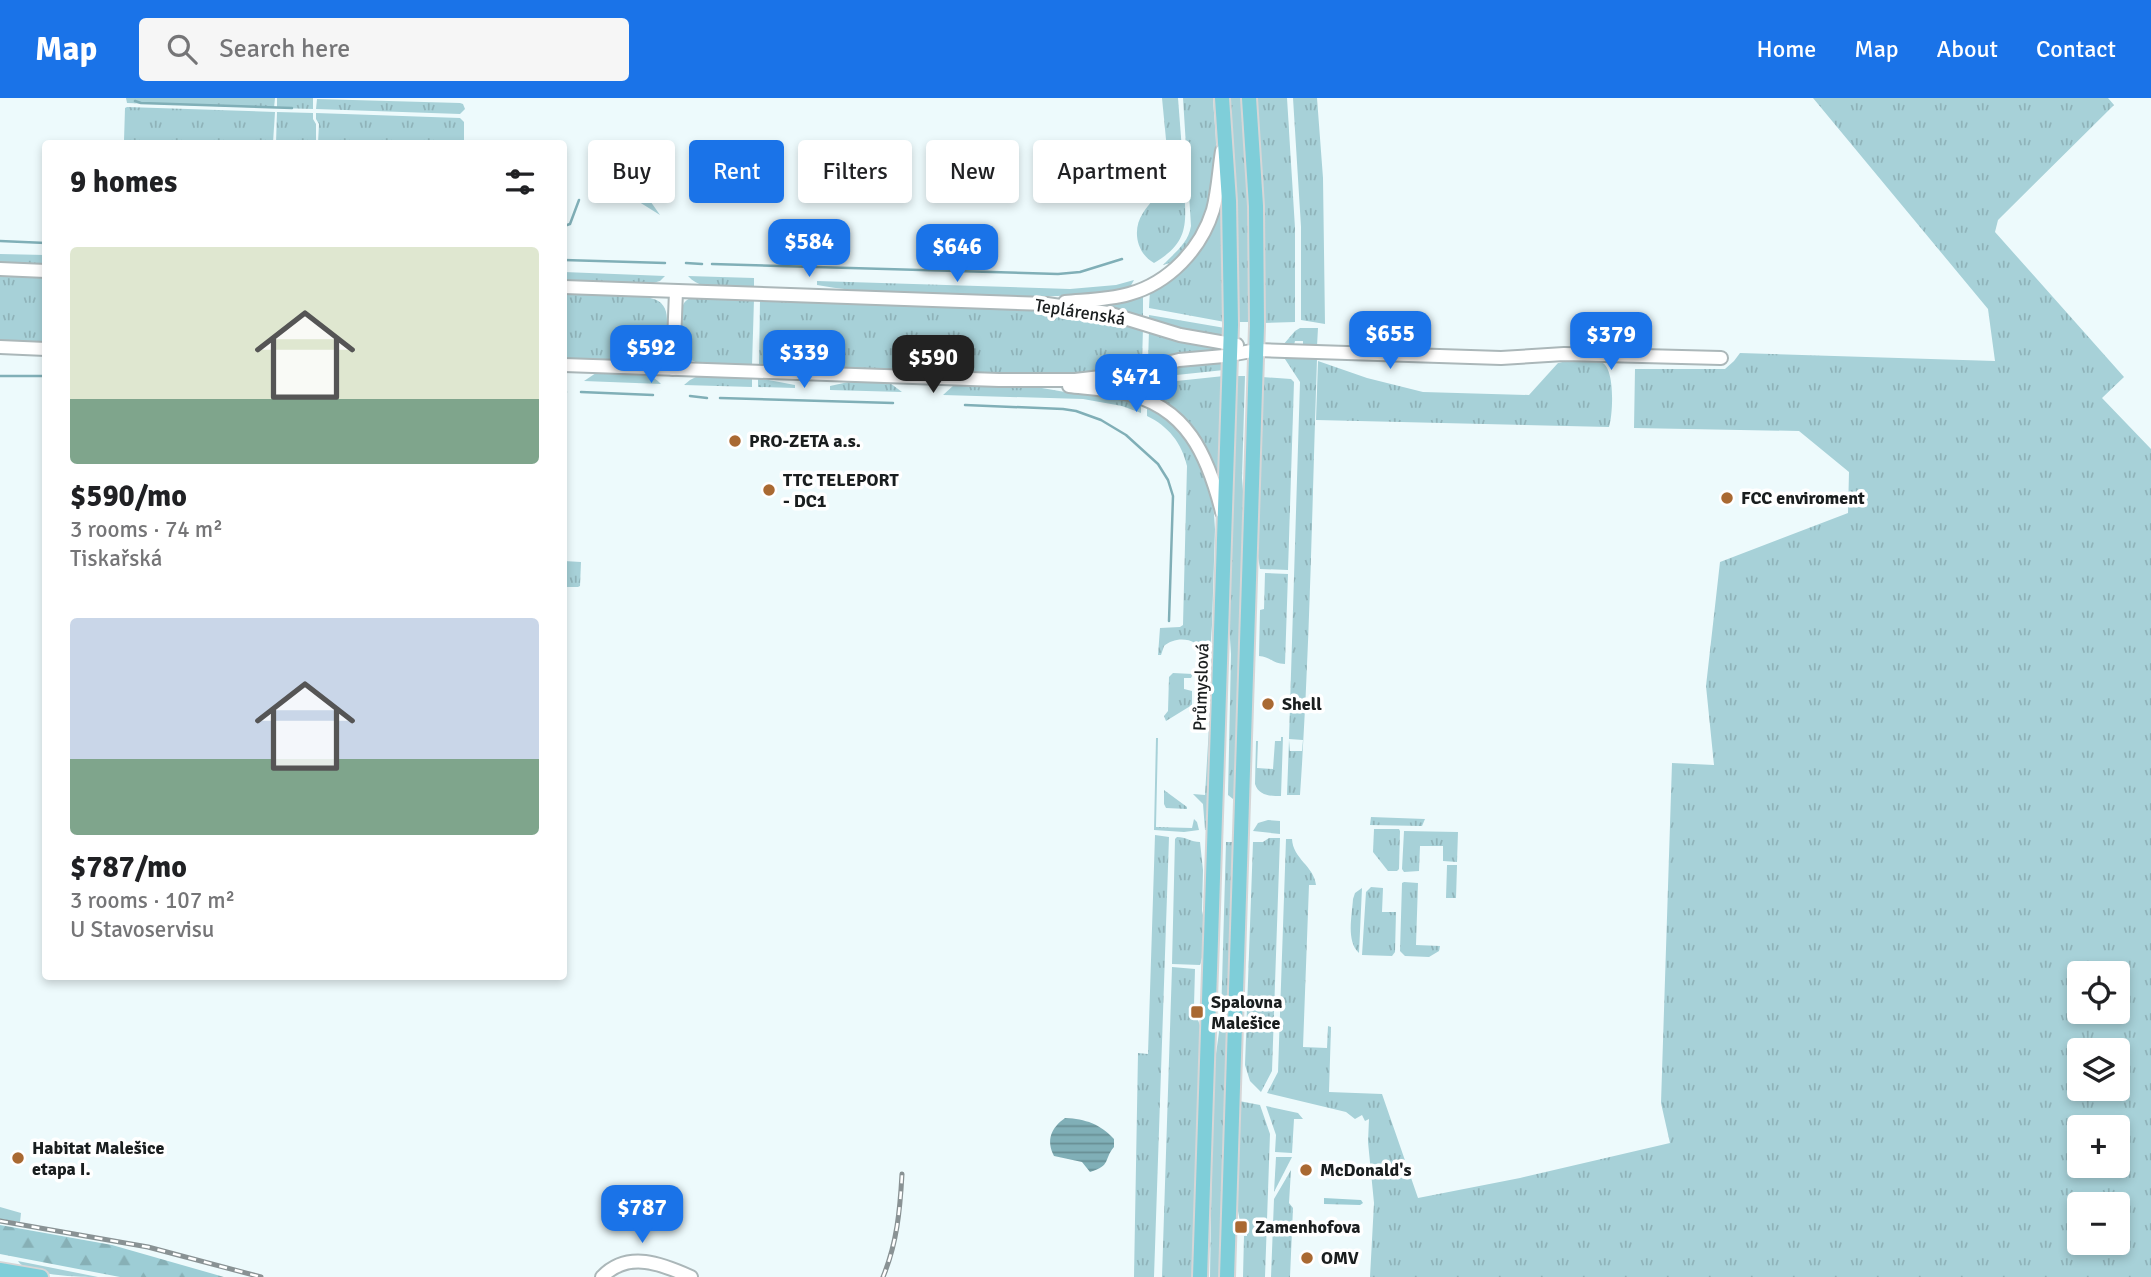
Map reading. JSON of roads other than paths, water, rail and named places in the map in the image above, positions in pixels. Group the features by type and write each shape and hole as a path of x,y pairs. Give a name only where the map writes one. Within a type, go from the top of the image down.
{"main road":[{"name":"Průmyslová","path":"1200,1277 1230,349 1231,251 1222,98"},
{"path":"1227,1277 1257,350 1256,206 1249,98"},
{"path":"0,1270 41,1277"}],"street":[{"path":"1047,304 1111,298 1133,293 1156,282 1181,264 1200,238 1213,208 1225,130"},
{"path":"0,269 42,271"},
{"name":"Teplárenská","path":"567,287 1047,304 1108,313 1230,349 1501,358 1564,354 1721,358"},
{"path":"673,369 676,291"},
{"path":"0,347 42,349"},
{"path":"567,365 999,380 1087,379 1122,374 1230,349"},
{"path":"999,380 1108,390 1153,403 1181,425 1201,451 1211,472 1224,522"},
{"path":"602,1277 608,1270 624,1263 646,1261 691,1277"}],"waterway":[{"path":"135,101 292,108"},
{"path":"567,225 570,224 579,200"},
{"path":"0,241 42,243"},
{"path":"712,264 1058,274 1080,272 1122,259"},
{"path":"567,260 665,263"},
{"path":"686,263 702,264"},
{"path":"0,376 42,376"},
{"path":"581,392 653,395"},
{"path":"690,396 707,398"},
{"path":"720,398 893,403"},
{"path":"965,405 1076,411 1101,420 1126,435 1158,464 1168,480 1173,496 1169,621"}],"railway":[{"path":"883,1277 897,1226 902,1174"},
{"path":"0,1221 148,1247 261,1277"}],"place":[{"name":"PRO-ZETA a.s.","path":"735,441"},
{"name":"TTC TELEPORT - DC1","path":"769,490"},
{"name":"FCC enviroment","path":"1727,498"},
{"name":"Shell","path":"1268,704"},
{"name":"Spalovna Malešice","path":"1197,1012"},
{"name":"Habitat Malešice etapa I.","path":"18,1158"},
{"name":"McDonald's","path":"1306,1170"},
{"name":"Zamenhofova","path":"1241,1227"},
{"name":"OMV","path":"1307,1258"}]}
